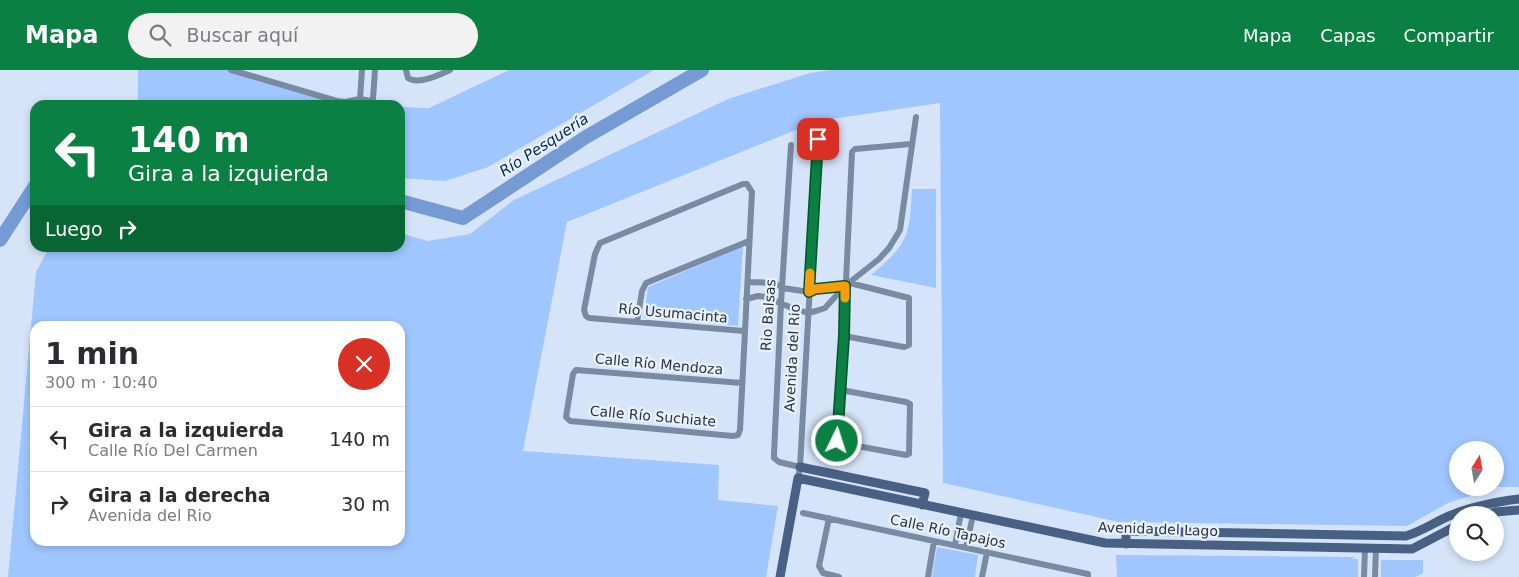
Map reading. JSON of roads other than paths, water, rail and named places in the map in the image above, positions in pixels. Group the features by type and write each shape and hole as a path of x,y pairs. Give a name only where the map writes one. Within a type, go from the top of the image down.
{"street":[{"path":"231,70 334,100"},
{"path":"360,99 362,70"},
{"path":"372,100 375,70"},
{"path":"406,70 408,78 413,81 420,81 450,70"},
{"path":"355,100 366,100"},
{"path":"746,299 758,296 766,297 808,312 825,308 848,284 889,248 900,230 916,117"},
{"name":"Avenida del Rio","path":"780,577 800,467 818,139"},
{"path":"841,390 908,403 911,407 910,452 906,455 838,442 836,439 848,284 852,154 855,149 911,144"},
{"name":"Rio Balsas","path":"791,145 774,458 779,462 800,467"},
{"name":"Río Usumacinta","path":"747,184 752,192 749,241 744,331 589,318 585,313 595,254 600,243 747,184"},
{"path":"636,322 642,291 648,281 749,241"},
{"path":"748,282 774,283 783,288 809,292 815,289 848,284 909,298 910,342 908,347 844,336"},
{"path":"742,384 744,331"},
{"name":"Calle Río Mendoza","path":"566,419 574,370 742,384"},
{"name":"Calle Río Suchiate","path":"566,419 570,421 733,436 738,434 740,430 742,384"},
{"path":"800,467 925,493 922,505"},
{"name":"Avenida del Lago","path":"798,478 1105,543 1412,549 1449,529"},
{"name":"Avenida del Lago","path":"1126,544 1126,531 1406,536 1470,508 1492,502 1519,499"},
{"path":"1504,511 1519,510"},
{"name":"Calle Río Tapajos","path":"803,513 1088,575"},
{"path":"955,545 961,513"},
{"path":"966,548 973,515"},
{"path":"829,518 819,566 824,573 839,577"},
{"path":"1240,546 1241,533"},
{"path":"928,577 934,541"},
{"path":"1364,577 1365,548"},
{"path":"1375,577 1376,548"},
{"path":"982,577 987,552"}],"waterway":[{"name":"Río Pesquería","path":"405,202 463,218 586,137 702,70"},
{"name":"Río Pesquería","path":"0,240 30,194"}]}
